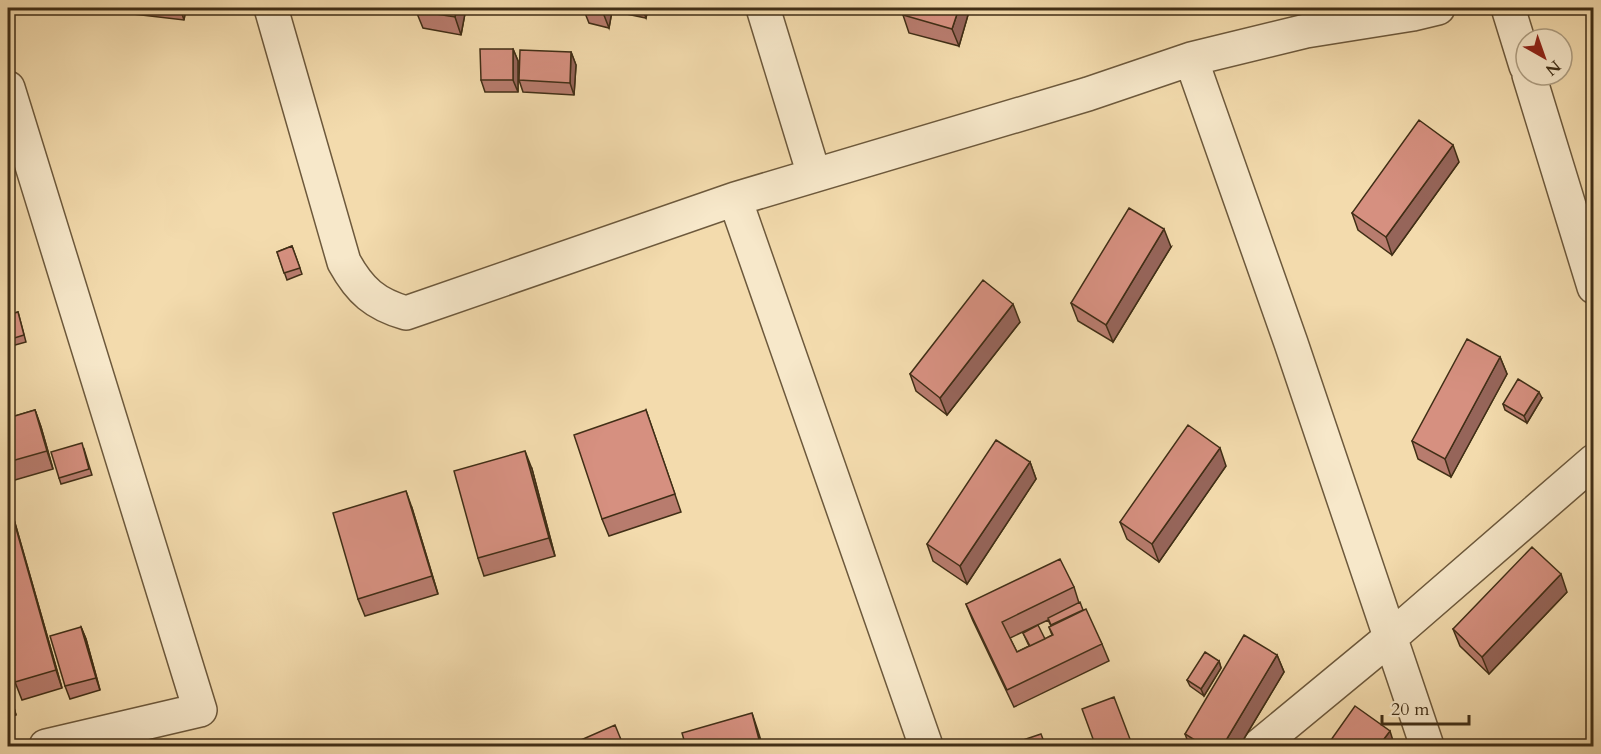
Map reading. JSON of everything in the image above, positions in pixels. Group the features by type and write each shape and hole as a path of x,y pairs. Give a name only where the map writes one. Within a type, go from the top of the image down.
{"street":[{"path":"271,8 344,262 356,283 385,307 406,314 735,199 1088,94 1191,60 1332,26 1438,8"},
{"path":"763,8 814,175"},
{"path":"1332,26 1364,8"},
{"path":"1508,9 1514,28"},
{"path":"1191,60 1291,342 1427,747"},
{"path":"1533,87 1593,287"},
{"path":"8,88 200,710 46,747"},
{"path":"735,199 926,747"},
{"path":"1259,747 1391,637 1593,461"}],"building":[{"path":"417,8 457,8 455,17 416,11"},
{"path":"905,8 959,8 952,29 903,15"},
{"path":"480,49 513,49 513,80 481,80"},
{"path":"520,50 571,52 570,83 519,80"},
{"path":"1419,120 1453,145 1386,237 1352,213"},
{"path":"1129,208 1164,229 1106,325 1071,303"},
{"path":"292,246 300,268 284,273 277,252"},
{"path":"983,280 1013,304 940,398 910,374"},
{"path":"18,312 24,335 8,340 8,315"},
{"path":"1467,339 1500,357 1445,459 1412,441"},
{"path":"1518,379 1539,392 1524,416 1503,404"},
{"path":"35,410 47,451 8,462 8,418"},
{"path":"646,410 675,494 602,519 574,435"},
{"path":"1188,425 1220,448 1152,544 1120,522"},
{"path":"996,440 1030,462 960,566 927,544"},
{"path":"82,443 89,469 59,478 51,452"},
{"path":"525,451 549,538 478,558 454,471"},
{"path":"406,491 432,576 358,599 333,513"},
{"path":"8,500 56,670 15,682 8,655"},
{"path":"1532,547 1561,574 1482,657 1453,629"},
{"path":"1060,559 1074,587 1002,622 1017,652 1053,635 1049,627 1086,609 1102,644 1007,690 966,604"},
{"path":"1080,602 1083,610 1051,625 1048,618"},
{"path":"1038,625 1045,639 1030,646 1023,633"},
{"path":"81,627 96,678 65,686 50,636"},
{"path":"1244,635 1277,655 1222,747 1206,747 1185,734"},
{"path":"1205,652 1219,661 1201,689 1187,680"},
{"path":"1114,697 1133,747 1096,747 1082,709"},
{"path":"1355,706 1390,731 1378,747 1326,747"},
{"path":"752,713 761,747 686,747 682,733"},
{"path":"615,725 624,747 565,747"},
{"path":"1041,734 1046,747 1022,747 1020,741"}]}
